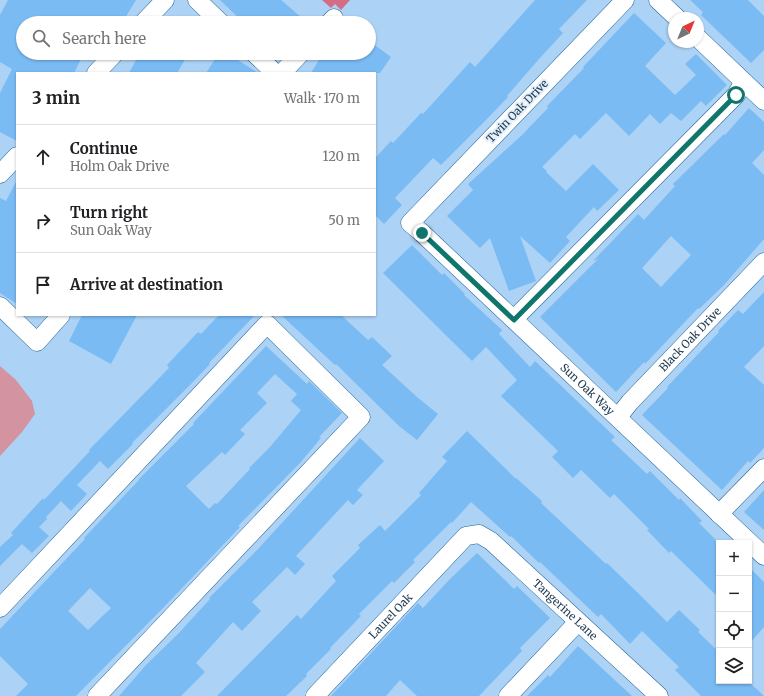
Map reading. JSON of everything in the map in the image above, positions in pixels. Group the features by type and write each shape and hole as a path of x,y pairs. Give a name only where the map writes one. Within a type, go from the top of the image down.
{"street":[{"path":"150,16 165,0"},
{"path":"197,0 214,16"},
{"name":"Twin Oak Drive","path":"410,223 625,0"},
{"path":"658,0 671,12"},
{"path":"704,44 764,102"},
{"path":"97,72 108,60"},
{"path":"261,60 274,72"},
{"path":"283,72 294,60"},
{"path":"514,320 736,95 744,82"},
{"path":"0,174 16,157"},
{"name":"Sun Oak Way","path":"410,223 764,556"},
{"name":"Black Oak Drive","path":"618,418 630,402 764,262"},
{"path":"0,306 37,342 60,316"},
{"path":"0,608 266,324 361,416 97,696"},
{"path":"719,514 764,468"},
{"name":"Tangerine Lane","path":"466,536 479,534 492,541 659,696"},
{"name":"Laurel Oak","path":"315,696 466,536"},
{"path":"508,696 578,622"}],"shaded area":[{"path":"322,0 350,0 341,10 335,4 331,8"},
{"path":"0,366 16,380 32,401 35,414 22,432 0,456"}],"building":[{"path":"8,0 136,0 126,16 16,16 16,60 80,60 74,72 16,72 16,140 0,132 0,93 12,69 0,62 0,15"},
{"path":"220,0 281,0 300,16 237,16"},
{"path":"535,0 587,0 559,29 563,33 488,118 441,165 433,158 395,198 402,205 384,224 376,216 376,157 391,141 393,143 421,113 423,114 470,62 475,67"},
{"path":"690,0 748,0 764,16 764,50 751,63 704,18 703,12"},
{"path":"634,13 666,43 645,66 675,95 696,75 685,64 696,54 727,85 706,106 701,101 681,121 671,113 660,124 650,114 629,136 606,113 580,139 575,134 542,167 566,191 593,164 619,190 597,211 594,207 566,237 570,241 550,263 520,236 536,281 509,291 490,238 480,248 447,216 473,190 468,184 522,135"},
{"path":"376,46 391,57 380,73 312,72 319,60 376,60"},
{"path":"136,60 185,60 178,72 130,72"},
{"path":"214,60 238,60 256,72 207,72"},
{"path":"749,108 764,122 764,150 752,163 764,175 764,239 724,285 699,309 698,308 616,392 540,317 598,259 593,261 638,214 644,220 675,186 673,184 724,134 725,135","holes":["671,236 691,255 661,287 642,268"]},
{"path":"16,182 16,303 0,293 0,198 6,201"},
{"path":"412,245 442,275 444,273 465,294 464,295 502,330 499,334 530,367 535,361 615,437 611,440 647,474 650,471 679,500 680,498 702,521 699,523 716,540 716,595 671,551 669,553 647,530 649,529 614,494 610,498 581,470 573,478 552,457 558,451 501,396 517,380 486,347 472,361 383,273"},
{"path":"764,292 764,346 744,367 764,385 764,448 750,463 748,461 722,490 642,415 738,310 743,314"},
{"path":"82,316 136,316 111,364 69,341"},
{"path":"218,316 254,316 209,363 210,364 108,469 100,461 77,485 87,494 71,511 61,501 46,517 47,519 39,527 49,536 32,553 22,544 0,566 0,547 13,535 11,533 169,368 167,365 198,332 201,334"},
{"path":"282,316 342,316 368,340 372,337 392,356 382,365 438,414 417,440 399,426 336,364 335,365"},
{"path":"266,346 307,384 309,381 342,413 319,437 321,438 300,463 238,526 240,527 166,605 76,696 16,696 28,684 0,656 0,629 139,479 194,424 193,423","holes":["275,374 297,394 291,401 301,410 270,447 249,468 250,469 217,504 215,503 209,509 186,486 222,452 225,455 245,434 240,430 267,403 257,393","90,588 111,608 88,630 68,611"]},
{"path":"467,431 516,479 542,501 541,503 606,564 607,563 667,622 679,610 700,630 698,632 716,649 716,684 751,684 764,696 701,696 675,670 679,667 642,631 630,644 601,614 598,617 540,562 539,563 511,536 510,537 471,502 452,523 451,522 413,560 415,562 394,583 392,581 359,614 361,616 306,674 307,676 286,696 217,696 297,615 301,619 336,581 332,576 360,548 358,545 380,525 385,531 421,495 419,493 447,461 442,457"},
{"path":"360,438 384,461 357,490 363,495 353,505 348,500 296,556 305,564 295,575 287,567 252,602 261,611 242,631 233,622 196,663 205,672 181,696 119,696 146,665 178,634 210,599 209,598 258,549"},
{"path":"764,490 764,530 744,512"},
{"path":"477,553 514,589 517,586 550,618 520,648 522,651 479,696 417,696 400,680 386,696 331,696 418,603 423,608"},
{"path":"752,570 764,582 764,627 752,641"},
{"path":"578,646 632,696 527,696 548,675 550,677"}],"route":[{"path":"422,233 514,320 736,95"}]}
